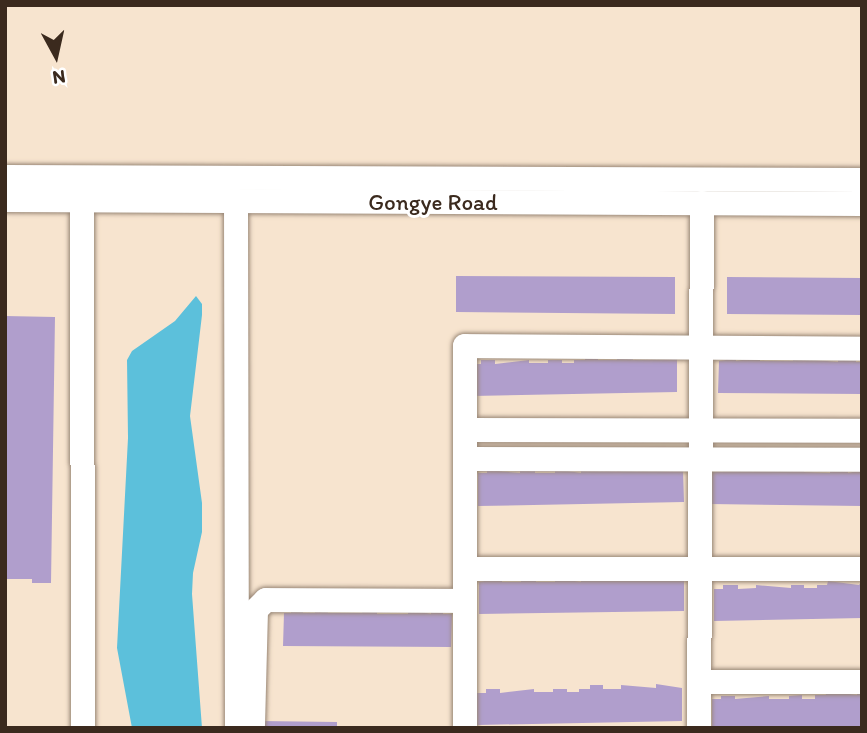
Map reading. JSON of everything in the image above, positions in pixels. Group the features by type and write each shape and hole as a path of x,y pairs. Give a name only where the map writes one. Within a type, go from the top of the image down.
{"street":[{"name":"Gongye Road","path":"5,177 862,180"},
{"name":"Gongye Road","path":"5,200 862,204"},
{"path":"82,200 83,728"},
{"path":"236,201 237,728"},
{"path":"699,728 699,348 702,203"},
{"path":"465,728 465,346 862,349"},
{"path":"465,430 862,431"},
{"path":"465,460 862,460"},
{"path":"465,569 862,569"},
{"path":"253,728 256,610 266,600 465,601"},
{"path":"699,682 862,682"}],"water":[{"path":"196,296 202,304 202,315 190,416 202,503 202,532 193,573 192,594 202,728 132,728 117,648 128,438 127,360 132,351 175,321"}],"building":[{"path":"456,276 675,277 675,314 456,312"},
{"path":"727,277 862,278 862,315 727,314"},
{"path":"5,316 55,317 51,583 32,583 32,579 5,579"},
{"path":"585,356 598,356 598,360 617,360 617,356 633,356 633,360 677,359 677,392 472,396 472,364 481,364 481,360 495,360 495,364 529,360 529,363 562,360 562,363 574,363 574,360 585,360"},
{"path":"726,357 736,357 736,361 760,357 760,361 793,361 793,358 838,362 838,358 856,358 856,362 862,362 862,394 718,393 719,361 726,360"},
{"path":"535,469 535,473 555,473 555,469 581,473 581,469 683,469 684,502 478,506 478,473 487,473 487,470 520,473 520,470"},
{"path":"804,469 804,472 830,473 830,469 848,470 848,473 862,470 862,506 710,504 710,472"},
{"path":"502,578 502,582 521,582 521,578 536,578 536,582 555,582 555,578 581,582 581,578 684,578 684,611 479,614 479,582"},
{"path":"828,581 859,585 862,581 862,618 714,621 714,589 723,589 723,585 738,585 738,589 756,588 756,585 791,588 791,585 804,585 804,588 817,588 817,585 827,585"},
{"path":"291,609 303,609 303,613 328,609 328,613 362,613 362,609 377,609 377,614 408,614 408,609 431,614 431,610 443,610 443,614 452,614 451,647 283,646 284,613 291,613"},
{"path":"656,684 682,688 682,721 477,725 477,693 486,693 486,689 500,689 500,693 534,689 534,692 567,689 567,692 579,692 579,689 590,689 590,685 603,685 603,689 621,689 621,685 656,688"},
{"path":"825,691 857,695 857,691 862,691 862,728 712,728 712,699 721,699 721,696 735,696 735,699 769,696 769,699 789,699 789,696 802,695 802,699 815,699 815,695 826,695"},
{"path":"260,721 337,722 337,728 260,728"}]}
